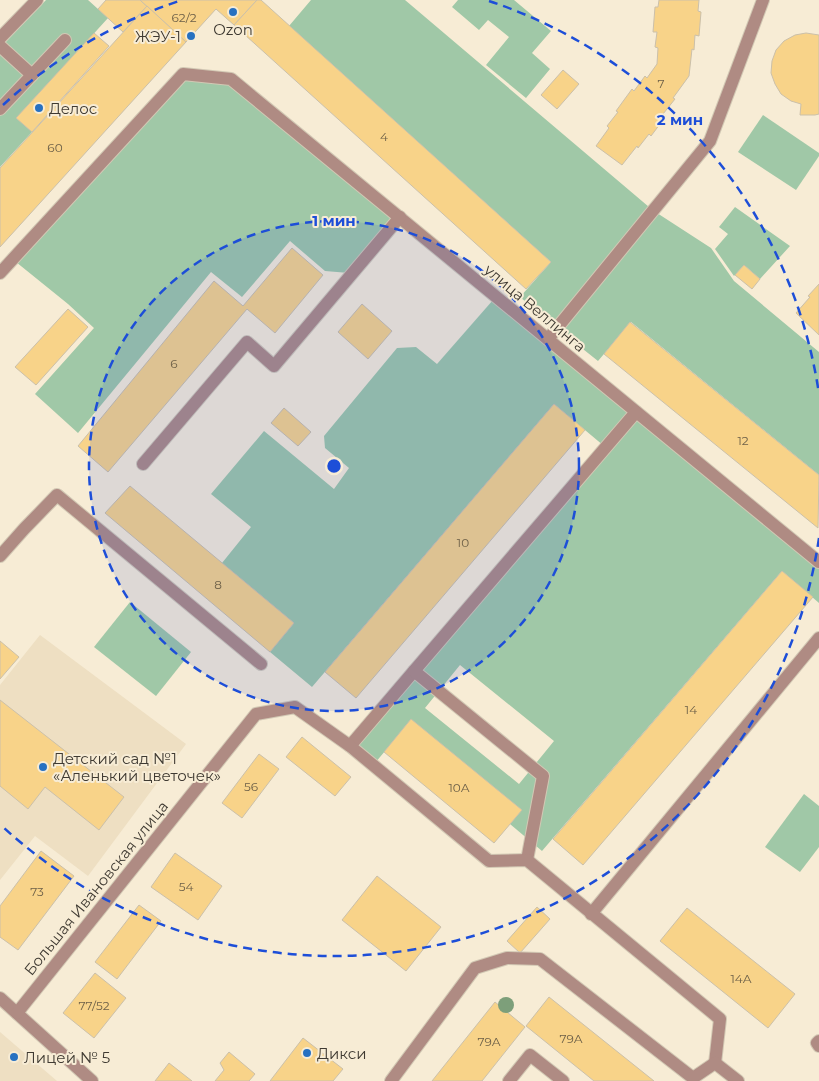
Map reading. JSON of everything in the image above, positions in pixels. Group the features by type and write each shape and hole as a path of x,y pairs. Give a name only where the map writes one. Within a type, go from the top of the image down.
{"street":[{"path":"0,38 37,0"},
{"path":"548,340 710,141 763,0"},
{"path":"0,109 65,40"},
{"path":"0,46 32,75"},
{"name":"улица Веллинга","path":"0,273 183,74 231,79 819,562"},
{"path":"144,464 247,342 274,366 400,217"},
{"path":"391,1081 475,968 507,958 540,959 691,1080 715,1063 720,1020 527,860 489,861 350,746 636,412"},
{"path":"0,556 57,495 261,664"},
{"path":"591,914 819,638"},
{"path":"414,672 543,776 527,860"},
{"name":"Большая Ивановская улица","path":"17,1013 256,714 295,706 350,746"},
{"path":"0,998 92,1081"},
{"path":"819,1040 817,1043 819,1046"},
{"path":"509,1081 530,1055 563,1081"},
{"path":"715,1063 738,1081"}],"shaded area":[{"path":"40,635 186,744 88,876 35,836 0,880 0,685"},
{"name":"Лицей № 5","path":"0,1032 57,1081 0,1081"}],"green space":[{"path":"46,0 88,0 108,18 17,118 32,132 0,167 0,48"},
{"path":"311,0 405,0 649,207 553,325 520,297 551,262 289,26"},
{"path":"458,0 514,0 551,31 532,53 550,69 526,98 486,65 509,37 488,20 479,30 452,7"},
{"path":"184,79 230,83 394,219 349,273 325,271 290,241 242,297 211,272 78,433 35,394 94,328 68,304 16,262"},
{"path":"763,115 819,153 819,156 796,190 738,152"},
{"path":"735,207 790,246 760,279 744,265 734,276 715,249 728,234 719,227"},
{"path":"657,213 711,248 734,281 819,352 819,475 631,322 598,361 559,330"},
{"path":"493,300 631,414 604,446 554,404 312,687 270,652 294,623 222,563 251,527 211,494 264,431 334,489 349,468 325,448 324,436 397,348 416,347 437,364"},
{"path":"636,417 819,568 819,603 782,571 542,851 510,824 521,810 411,720 375,763 354,746","holes":["460,665 554,741 519,784 425,708"]},
{"path":"130,602 191,652 156,696 94,647"},
{"path":"804,794 819,806 819,847 800,872 765,847"}],"building":[{"path":"106,0 140,0 147,6 123,32 98,9"},
{"path":"140,0 257,0 234,25 216,9 186,42"},
{"path":"257,0 261,0 551,262 526,289 234,25"},
{"path":"659,0 699,0 698,11 701,12 699,36 695,35 689,76 663,114 666,116 651,136 649,134 622,165 596,146 609,128 607,126 618,112 616,111 632,89 634,91 645,76 647,78 657,64 658,48 655,47 657,32 653,32 655,7 658,7"},
{"path":"147,6 186,42 0,247 0,168"},
{"path":"94,33 109,46 32,132 16,118"},
{"path":"806,33 819,35 819,114 815,115 800,115 801,104 791,101 781,94 771,73 772,61 776,50 784,41 795,35"},
{"path":"563,70 579,84 557,109 541,95"},
{"path":"292,248 323,275 275,333 247,309 108,472 78,446 214,281 243,306"},
{"path":"744,265 760,279 752,289 735,275"},
{"path":"819,284 819,335 796,313"},
{"path":"362,304 392,331 368,359 338,332"},
{"path":"68,309 88,327 36,385 15,367"},
{"path":"630,322 819,475 818,528 604,354"},
{"path":"554,404 585,430 356,698 325,672"},
{"path":"284,408 311,432 298,446 271,423"},
{"path":"130,486 294,623 270,652 105,513"},
{"path":"782,571 813,597 583,865 553,839"},
{"path":"0,641 19,657 0,679"},
{"name":"Детский сад №1 «Аленький цветочек»","path":"0,700 124,797 99,830 45,787 28,809 0,786"},
{"path":"411,719 522,810 494,843 384,752"},
{"path":"302,737 351,777 335,796 286,757"},
{"path":"259,754 279,769 242,818 222,803"},
{"path":"41,851 74,876 18,950 0,937 0,906"},
{"path":"175,853 222,886 198,920 151,887"},
{"path":"377,876 441,927 406,971 342,920"},
{"path":"139,905 161,921 117,979 95,962"},
{"path":"537,907 550,919 520,953 507,941"},
{"path":"687,908 795,994 768,1028 660,941"},
{"path":"95,973 126,998 94,1038 63,1013"},
{"path":"549,997 654,1081 594,1081 526,1026"},
{"path":"495,1002 525,1027 482,1081 432,1081"},
{"name":"Дикси","path":"303,1038 343,1069 333,1081 270,1081"},
{"path":"229,1052 255,1074 249,1081 215,1081 224,1070 220,1063"},
{"path":"169,1063 192,1081 155,1081"}],"place":[{"name":"Ozon","path":"233,12"},
{"name":"ЖЭУ-1","path":"191,36"},
{"name":"Делос","path":"39,108"},
{"name":"Детский сад №1 «Аленький цветочек»","path":"43,767"},
{"name":"Дикси","path":"307,1053"},
{"name":"Лицей № 5","path":"14,1057"}]}
